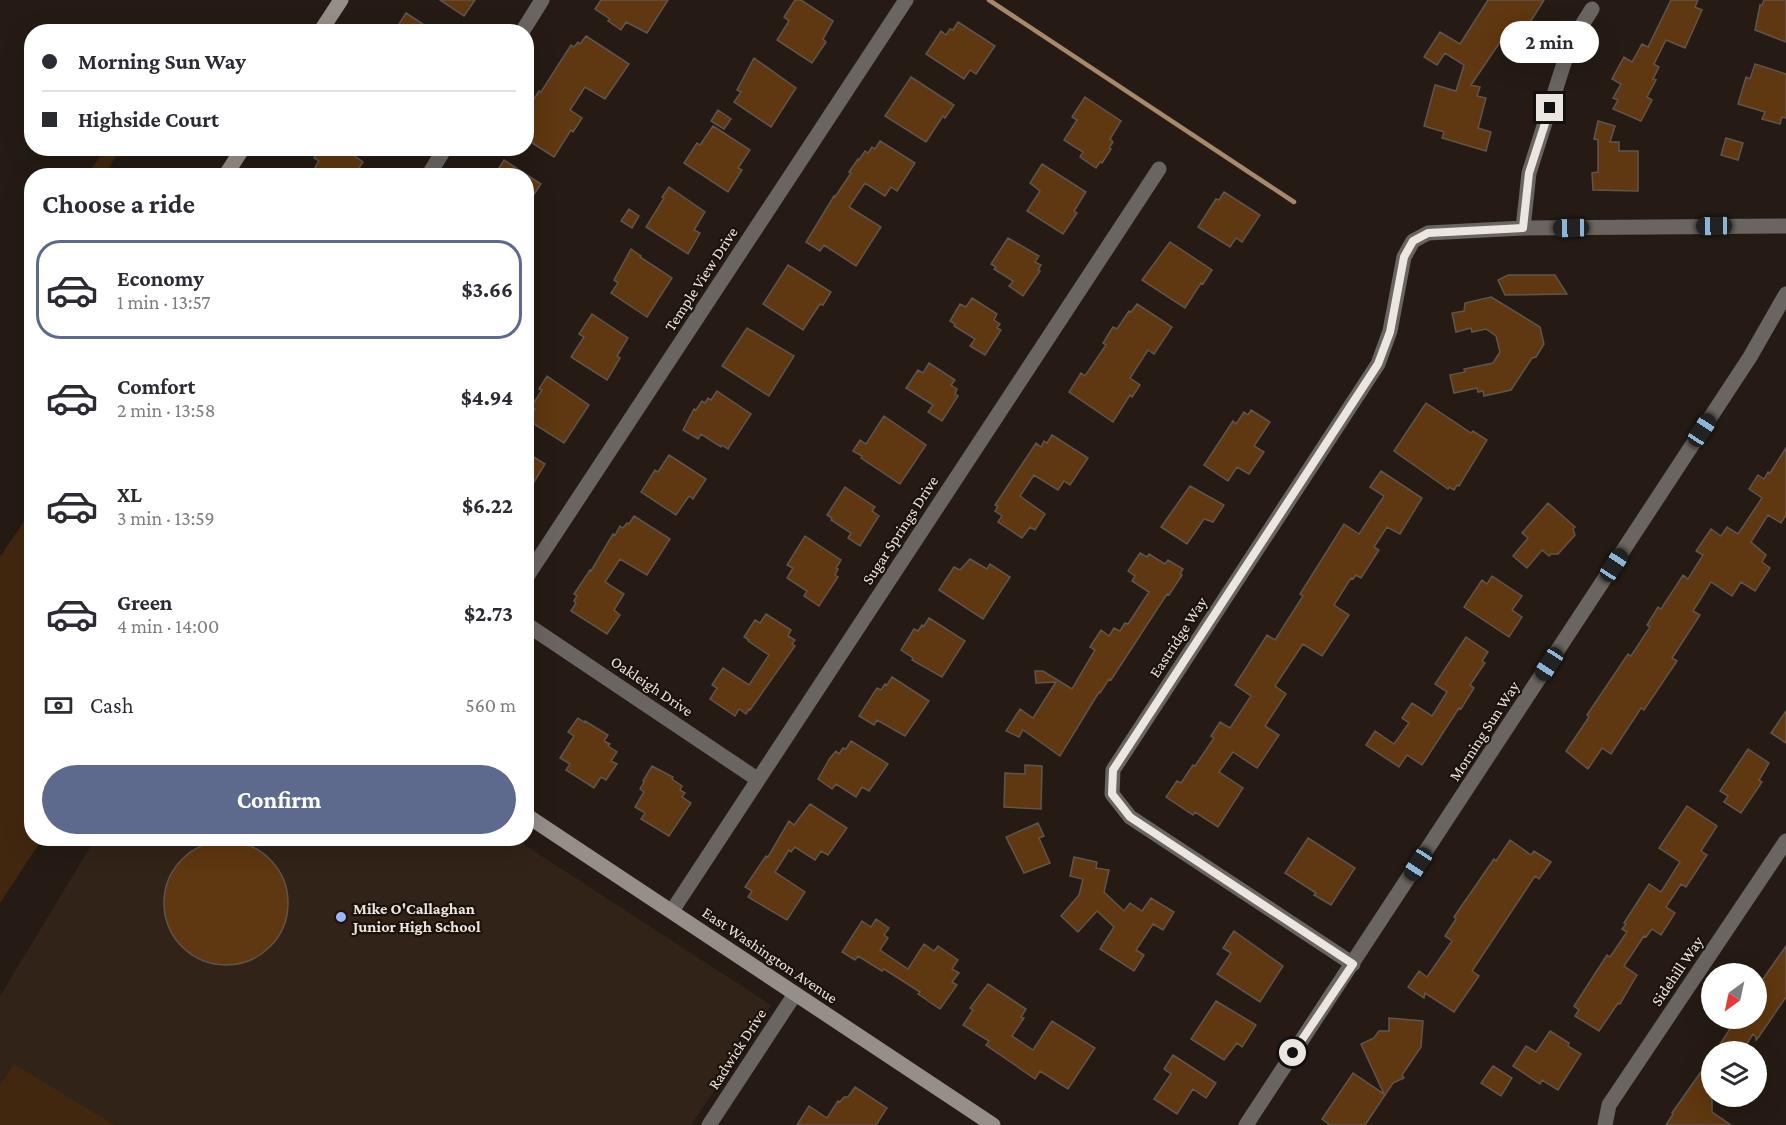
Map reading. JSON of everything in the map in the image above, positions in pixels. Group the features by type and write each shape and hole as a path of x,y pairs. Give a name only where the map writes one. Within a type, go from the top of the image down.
{"street":[{"path":"325,24 341,0"},
{"path":"527,24 542,0"},
{"name":"Temple View Drive","path":"534,566 906,0"},
{"path":"1592,9 1570,44 1529,173 1523,228 1786,226"},
{"name":"Sugar Springs Drive","path":"672,911 1158,169"},
{"name":"Eastridge Way","path":"1353,964 1130,817 1112,794 1113,770 1378,364 1390,332 1404,257 1413,241 1428,233 1523,228"},
{"name":"Morning Sun Way","path":"1246,1125 1750,357 1786,294"},
{"name":"Oakleigh Drive","path":"534,629 758,779"},
{"name":"East Washington Avenue","path":"534,820 993,1125"},
{"name":"Sidehill Way","path":"1605,1125 1609,1105 1786,841"},
{"name":"Radwick Drive","path":"709,1125 795,994"}],"shaded area":[{"path":"100,156 116,156 110,168 92,168"},
{"path":"24,521 24,846 37,846 0,903 0,557"},
{"name":"Mike O'Callaghan Junior High School","path":"91,846 526,846 771,1005 691,1125 0,1125 0,996"},
{"path":"14,1064 114,1125 0,1125 0,1085"}],"building":[{"path":"440,0 475,0 464,16"},
{"path":"601,0 668,0 647,33 626,22 621,30 608,21 610,19 595,9"},
{"path":"795,0 801,0 833,21 823,39 826,42 812,63 777,40 789,21 784,17"},
{"path":"1488,0 1544,0 1524,32 1519,29 1514,37 1508,34 1502,44 1500,42 1471,85 1480,87 1477,96 1486,98 1478,128 1491,132 1486,151 1442,138 1444,132 1424,126 1435,85 1456,91 1464,65 1445,53 1437,65 1424,57 1440,32 1460,44"},
{"path":"1671,0 1698,0 1695,7 1702,10 1685,48 1666,40 1654,64 1659,67 1653,79 1656,80 1647,97 1652,100 1641,121 1613,109 1618,100 1613,98 1621,84 1612,79 1624,57 1632,62 1642,44 1648,47"},
{"path":"1764,0 1786,0 1786,42 1755,30 1760,5"},
{"path":"406,13 423,24 399,24"},
{"path":"958,22 995,46 976,74 970,70 964,79 926,54 941,31 946,35"},
{"path":"586,36 629,64 605,99 585,87 570,110 582,118 573,132 571,130 554,157 534,144 534,99 539,91 541,92 571,45 574,47 578,42 580,44"},
{"path":"754,58 796,88 771,127 734,102 741,92 737,90"},
{"path":"1755,64 1786,74 1786,118 1782,117 1780,124 1762,119 1765,112 1738,104 1746,77 1750,79"},
{"path":"911,77 954,105 945,118 943,116 926,142 885,116"},
{"path":"1085,97 1121,121 1110,139 1113,142 1109,148 1111,149 1096,168 1080,157 1083,152 1064,140 1077,120 1072,117"},
{"path":"718,110 731,119 724,129 711,121"},
{"path":"1598,121 1615,126 1610,142 1619,142 1619,151 1638,151 1638,191 1593,190 1592,173 1598,172 1598,140 1594,139"},
{"path":"713,126 750,150 738,168 742,170 728,192 684,163 697,143 700,145"},
{"path":"1726,138 1743,143 1738,160 1721,155"},
{"path":"880,141 915,163 897,191 891,187 885,196 865,183 849,207 881,227 856,266 824,245 820,251 806,242 858,159 865,151 868,153 872,147 875,149"},
{"path":"315,156 354,156 363,162 359,168 315,168 319,161 314,158"},
{"path":"504,160 516,168 499,168"},
{"path":"1042,164 1086,192 1074,211 1077,213 1063,234 1027,211 1040,191 1030,183"},
{"path":"534,179 541,184 534,194"},
{"path":"669,187 705,212 694,230 700,233 688,254 646,227"},
{"path":"1224,192 1260,215 1242,242 1236,238 1230,247 1198,227 1216,199 1219,200"},
{"path":"629,209 639,216 632,228 621,221"},
{"path":"1008,238 1039,256 1035,262 1041,265 1038,270 1040,271 1023,296 1009,286 1013,281 994,269 996,267 991,264"},
{"path":"1170,242 1212,270 1185,308 1142,280"},
{"path":"631,249 672,278 647,317 611,293 618,283 614,280"},
{"path":"788,265 831,292 803,330 763,304"},
{"path":"1508,275 1555,275 1567,294 1505,295 1498,280"},
{"path":"1491,297 1540,327 1544,344 1511,390 1484,396 1483,391 1478,392 1477,388 1454,393 1450,375 1465,372 1464,369 1493,363 1500,352 1496,336 1486,329 1472,332 1471,328 1456,332 1452,313 1464,311 1465,303"},
{"path":"972,298 997,314 994,320 1000,324 997,328 1001,330 985,355 970,346 975,339 950,321 960,304 966,307"},
{"path":"1137,304 1172,327 1154,354 1148,350 1130,378 1140,385 1132,397 1130,395 1113,422 1069,392 1081,373 1085,376 1106,345 1103,343 1113,327 1117,329 1129,311 1131,312"},
{"path":"592,314 628,338 607,380 571,357 584,337 579,334"},
{"path":"747,328 794,356 769,396 722,366"},
{"path":"929,363 955,380 951,385 957,389 955,394 958,396 942,421 928,412 933,405 906,388 918,370 923,373"},
{"path":"547,376 589,405 564,443 534,424 534,402 542,390 539,389"},
{"path":"717,391 751,414 728,449 701,434 698,439 683,430 694,409 696,410 702,401 705,403 708,398 711,400"},
{"path":"1426,403 1471,433 1473,431 1487,440 1459,486 1457,485 1454,490 1449,487 1448,489 1394,451"},
{"path":"1251,410 1270,422 1254,446 1264,452 1249,474 1237,467 1228,481 1204,465 1233,421 1236,424 1244,412 1248,415"},
{"path":"884,416 926,445 900,484 853,451 860,440 866,444"},
{"path":"1052,435 1088,458 1070,485 1064,481 1058,490 1034,475 1020,496 1045,514 1035,530 1030,527 1022,538 998,522 1002,516 995,511 998,506 995,505 1036,443 1041,447 1044,441 1047,443"},
{"path":"1786,448 1786,515 1781,523 1768,515 1751,542 1766,555 1762,562 1770,568 1755,591 1741,582 1732,596 1711,582 1693,611 1700,615 1672,658 1677,661 1644,710 1641,708 1611,754 1602,748 1588,769 1566,751 1589,717 1587,715 1628,654 1631,656 1650,627 1647,625 1658,607 1661,609 1683,575 1688,579 1703,555 1696,551 1711,529 1721,536 1727,527 1738,534 1762,498 1749,489 1758,475 1764,479 1768,472 1770,473"},
{"path":"669,455 706,479 693,499 689,496 676,515 641,492 655,470 658,472"},
{"path":"534,457 545,464 534,482"},
{"path":"1381,471 1422,498 1400,534 1387,527 1374,547 1379,550 1361,578 1356,575 1353,579 1351,578 1334,605 1349,615 1322,656 1303,644 1275,686 1286,694 1265,726 1279,735 1257,768 1233,752 1219,772 1243,788 1218,827 1195,812 1193,815 1166,797 1177,781 1181,783 1193,765 1195,766 1214,738 1211,736 1220,722 1230,728 1251,696 1235,685 1267,635 1275,640 1303,596 1300,594 1344,524 1359,534 1384,496 1370,487"},
{"path":"1190,486 1224,505 1213,522 1204,519 1187,544 1161,527"},
{"path":"845,487 875,507 872,511 879,516 860,546 848,538 851,533 827,515"},
{"path":"1548,503 1575,527 1573,529 1575,535 1558,554 1549,556 1542,550 1527,568 1513,556 1528,538 1522,533"},
{"path":"634,516 670,539 647,575 620,559 605,582 624,594 614,610 620,615 607,634 571,611 576,603 574,601 577,596 574,594 613,534 615,535 620,526 623,528 627,523 629,524"},
{"path":"805,536 841,560 836,568 838,569 835,575 838,577 819,606 804,596 807,591 787,578 793,568 787,565"},
{"path":"1140,553 1147,557 1149,554 1165,564 1168,560 1183,569 1180,574 1182,575 1111,680 1109,679 1099,692 1060,756 1023,730 1019,737 1006,731 1020,709 1033,718 1056,682 1036,683 1035,671 1043,671 1072,689 1095,650 1090,647 1101,630 1109,636 1114,628 1120,631 1125,623 1128,624 1149,592 1132,581 1135,576 1128,571"},
{"path":"970,559 987,569 990,564 1010,577 983,619 939,590 954,567 960,570"},
{"path":"1492,576 1522,596 1512,610 1522,617 1509,637 1464,607 1482,580 1487,584"},
{"path":"766,614 791,630 788,636 795,640 792,644 795,646 750,710 746,714 739,709 735,716 710,699 717,688 712,685 723,668 749,685 769,655 744,637 755,620 760,623"},
{"path":"929,618 965,641 942,677 912,660 913,658 901,650 914,629 918,631"},
{"path":"1466,637 1488,652 1482,661 1485,663 1470,685 1474,688 1422,765 1407,755 1399,767 1366,745 1375,731 1394,744 1409,723 1402,718 1412,703 1432,716 1447,692 1435,684"},
{"path":"892,677 929,701 905,736 877,720 874,725 859,716 877,688 881,690"},
{"path":"1786,711 1786,743 1771,733"},
{"path":"578,718 608,735 604,741 617,752 611,761 617,764 606,780 601,777 594,788 566,770 570,764 560,758 574,736 568,732"},
{"path":"851,741 888,764 869,791 862,787 856,797 836,784 832,789 818,779 836,751 839,754"},
{"path":"1748,749 1769,763 1759,780 1762,782 1741,813 1724,802 1728,796 1720,791"},
{"path":"1025,765 1042,766 1041,809 1004,807 1005,773 1025,774"},
{"path":"652,766 673,777 672,779 682,786 680,790 685,793 682,797 691,803 669,836 641,819 645,813 635,807 644,792 640,789 643,781"},
{"path":"810,804 847,828 828,855 821,851 815,860 795,847 791,852 789,850 775,872 805,892 787,920 748,897 752,891 745,887 766,856 768,857 789,821 794,825"},
{"path":"1687,806 1717,826 1701,851 1707,855 1686,887 1681,884 1666,907 1675,913 1661,935 1652,929 1646,937 1644,936 1624,966 1637,975 1620,1004 1618,1003 1599,1031 1575,1016 1579,1010 1574,1006 1607,955 1610,957 1627,932 1622,929 1626,924 1624,923 1649,884 1661,892 1680,862 1659,848"},
{"path":"1038,823 1044,836 1039,838 1050,863 1024,873 1006,837"},
{"path":"1308,838 1355,868 1331,905 1285,873"},
{"path":"1510,840 1531,855 1534,851 1551,862 1539,879 1535,876 1472,971 1479,976 1454,1012 1425,993 1424,998 1408,987 1419,971 1427,977 1452,941 1445,936 1456,919 1454,917"},
{"path":"202,846 250,846 270,859 283,879 287,891 287,915 277,937 270,947 260,954 238,964 214,964 192,954 182,947 175,937 165,915 165,891 169,879 182,859"},
{"path":"1074,857 1097,862 1096,868 1109,870 1104,892 1124,911 1130,903 1142,911 1151,898 1174,912 1163,930 1153,924 1136,950 1144,955 1134,971 1100,949 1114,927 1097,911 1078,932 1061,916 1079,895 1083,879 1070,876"},
{"path":"876,919 889,928 884,935 888,938 880,950 908,969 924,944 934,951 938,946 958,960 952,969 959,973 952,982 957,985 940,1009 918,994 920,992 884,969 882,971 858,956 855,960 842,952 862,921 871,927"},
{"path":"1234,931 1283,966 1260,1002 1217,974 1231,953 1223,948"},
{"path":"1786,946 1786,997 1767,1025 1767,973"},
{"path":"988,984 1026,1009 1021,1017 1024,1018 1012,1036 1033,1050 1052,1021 1095,1048 1068,1089 1040,1071 1035,1079 986,1045 989,1041 963,1025 973,1010 970,1008"},
{"path":"1216,1001 1256,1025 1242,1047 1237,1043 1224,1060 1191,1039"},
{"path":"1389,1018 1423,1021 1421,1047 1402,1075 1404,1078 1393,1083 1365,1125 1330,1125 1322,1119 1353,1073 1384,1094 1361,1044 1374,1038 1379,1031 1389,1031"},
{"path":"1730,1029 1764,1029 1756,1040 1753,1034 1749,1041 1722,1041"},
{"path":"1550,1031 1581,1054 1558,1090 1542,1080 1540,1084 1513,1066 1526,1046 1536,1052"},
{"path":"1173,1055 1216,1083 1206,1098 1193,1089 1177,1114 1154,1099 1171,1074 1164,1069"},
{"path":"1493,1066 1512,1078 1501,1096 1481,1083"},
{"path":"1701,1072 1701,1107 1712,1107 1712,1112 1731,1125 1666,1125"},
{"path":"855,1087 887,1108 876,1125 797,1125 809,1106 827,1118 838,1101 848,1097"}],"waterway":[{"path":"989,0 1294,202"}],"place":[{"name":"Mike O'Callaghan Junior High School","path":"341,917"}],"route":[{"path":"1293,1053 1353,964 1130,817 1112,794 1113,770 1378,364 1390,332 1404,257 1413,241 1428,233 1523,228 1529,173 1550,108"}]}
